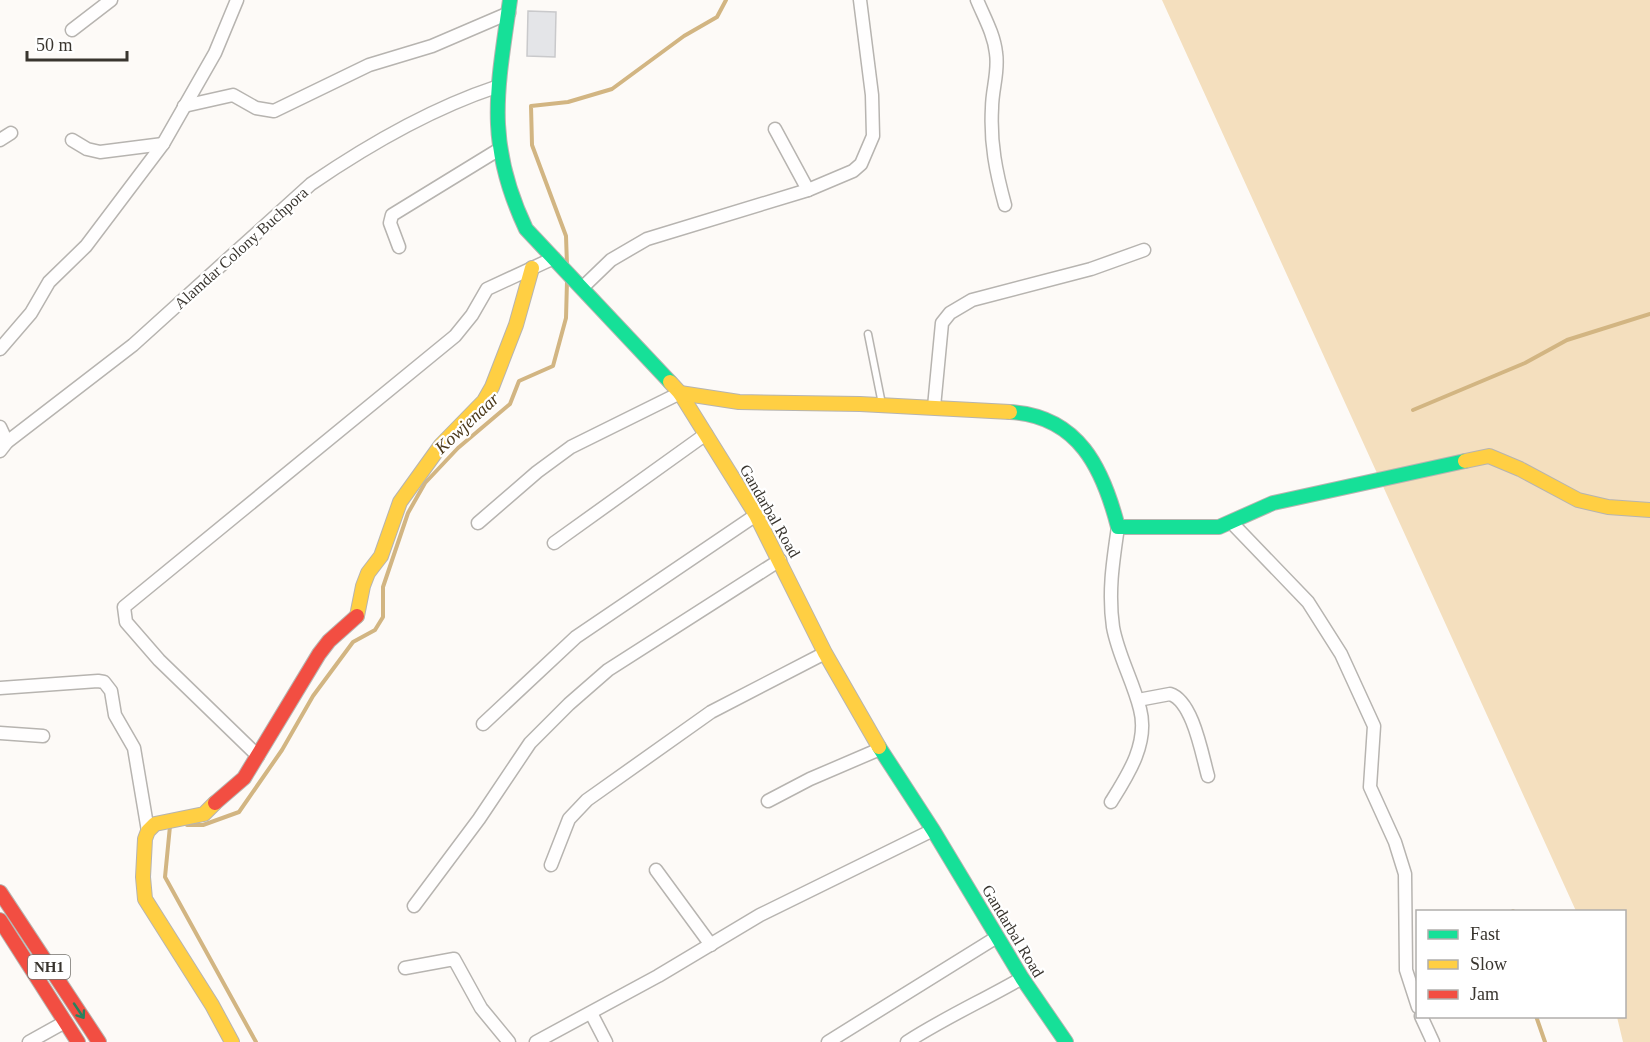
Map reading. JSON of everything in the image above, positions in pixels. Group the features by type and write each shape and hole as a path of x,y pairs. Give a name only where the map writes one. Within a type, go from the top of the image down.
{"main road":[{"name":"Gandarbal Road","path":"509,6 496,87 498,150 506,186 514,207 526,229 583,287 680,393 756,515 825,653 880,749 933,830 1022,978 1066,1042"},
{"path":"232,1042 212,1005 145,899 142,877 148,831 155,824 204,814 224,793 243,778 319,654 357,617 361,608 363,586 368,573 381,556 400,502 441,445 479,406 492,387 516,326 532,268"},
{"path":"680,393 708,400 750,405 934,407 1025,413 1042,417 1070,431 1081,443 1103,479 1118,527 1203,529 1231,522 1273,503 1489,456 1512,462 1583,502 1601,507 1650,510"},
{"name":"NH1","path":"0,892 99,1042"},
{"name":"NH1","path":"0,920 78,1042"}],"street":[{"path":"72,30 111,0"},
{"path":"0,349 31,313 49,282 86,246 163,144 215,53 237,0"},
{"path":"583,287 611,260 647,240 808,190 853,171 868,153 873,136 872,95 860,0"},
{"path":"977,0 996,50 998,68 992,106 991,136 993,159 1005,206"},
{"path":"184,106 233,95 256,108 274,111 369,65 432,46 509,6"},
{"name":"Alamdar Colony Buchpora","path":"4,447 133,345 311,184 343,162 401,129 475,94 496,87"},
{"path":"775,129 808,190"},
{"path":"72,140 87,149 100,152 163,144"},
{"path":"399,247 390,223 392,215 498,150"},
{"path":"934,407 942,323 950,313 972,300 1091,269 1144,250"},
{"path":"258,756 159,660 126,622 124,607 455,336 472,315 487,289 554,259"},
{"path":"478,523 571,447 680,393"},
{"path":"0,427 4,447"},
{"path":"554,543 705,434"},
{"path":"483,724 576,637 756,515"},
{"path":"1231,522 1308,602 1341,654 1374,726 1370,787 1395,842 1405,874 1406,970 1416,1001"},
{"path":"1111,802 1130,770 1139,745 1142,727 1138,700 1116,638 1111,604 1110,587 1118,527"},
{"path":"414,906 479,819 530,743 569,704 608,670 780,560"},
{"path":"551,865 569,819 587,800 711,712 825,653"},
{"path":"0,688 104,682 111,691 116,715 134,747 148,831"},
{"path":"1138,700 1170,694 1181,700 1198,740 1208,776"},
{"path":"0,733 43,735"},
{"path":"768,801 810,779 880,749"},
{"path":"536,1042 711,945 760,915 933,830"},
{"path":"656,870 711,945"},
{"path":"828,1042 997,937"},
{"path":"405,968 454,959 480,1008 509,1042"},
{"path":"907,1042 948,1017 974,1006 1022,978"},
{"path":"591,1013 606,1042"},
{"path":"1421,1018 1433,1042"},
{"path":"28,1042 65,1022"}],"lane":[{"path":"868,334 882,405"}],"shaded area":[{"path":"1162,0 1650,0 1650,1042 1623,1042 1617,1018 1626,1018 1626,910 1576,910"}],"building":[{"path":"528,11 556,12 555,57 527,56"}],"waterway":[{"name":"Kowjenaar","path":"567,265 566,236 532,145 531,106 568,102 612,89 684,36 717,17 726,0"},
{"name":"Kowjenaar","path":"187,825 203,825 239,812 282,750 313,696 353,642 375,630 383,617 383,587 408,513 425,483 458,448 510,404 519,381 553,366 566,318 567,281"},
{"path":"1413,410 1525,363 1567,340 1650,314"},
{"path":"170,826 165,877 256,1042"},
{"path":"1537,1018 1545,1042"}],"traffic: fast":[{"path":"510,0 501,62 498,116 499,142 513,198 526,229 670,382"},
{"path":"1010,412 1034,416 1054,424 1071,435 1095,466 1118,527 1219,527 1273,503 1465,461"},
{"path":"879,747 933,830 1022,978 1066,1042"}],"traffic: slow":[{"path":"357,616 363,586 368,573 381,556 400,502 441,445 484,401 492,387 516,325 532,268"},
{"path":"670,382 680,393 756,515 825,653 879,747"},
{"path":"680,393 739,402 860,404 1010,412"},
{"path":"1465,461 1489,456 1520,469 1578,500 1608,507 1650,510"},
{"path":"215,803 204,814 155,824 148,831 145,839 143,877 145,899 212,1005 232,1042"}],"traffic: jam":[{"path":"215,803 244,778 319,654 329,641 357,616"},
{"path":"0,892 99,1042"},
{"path":"0,920 78,1042"}]}
